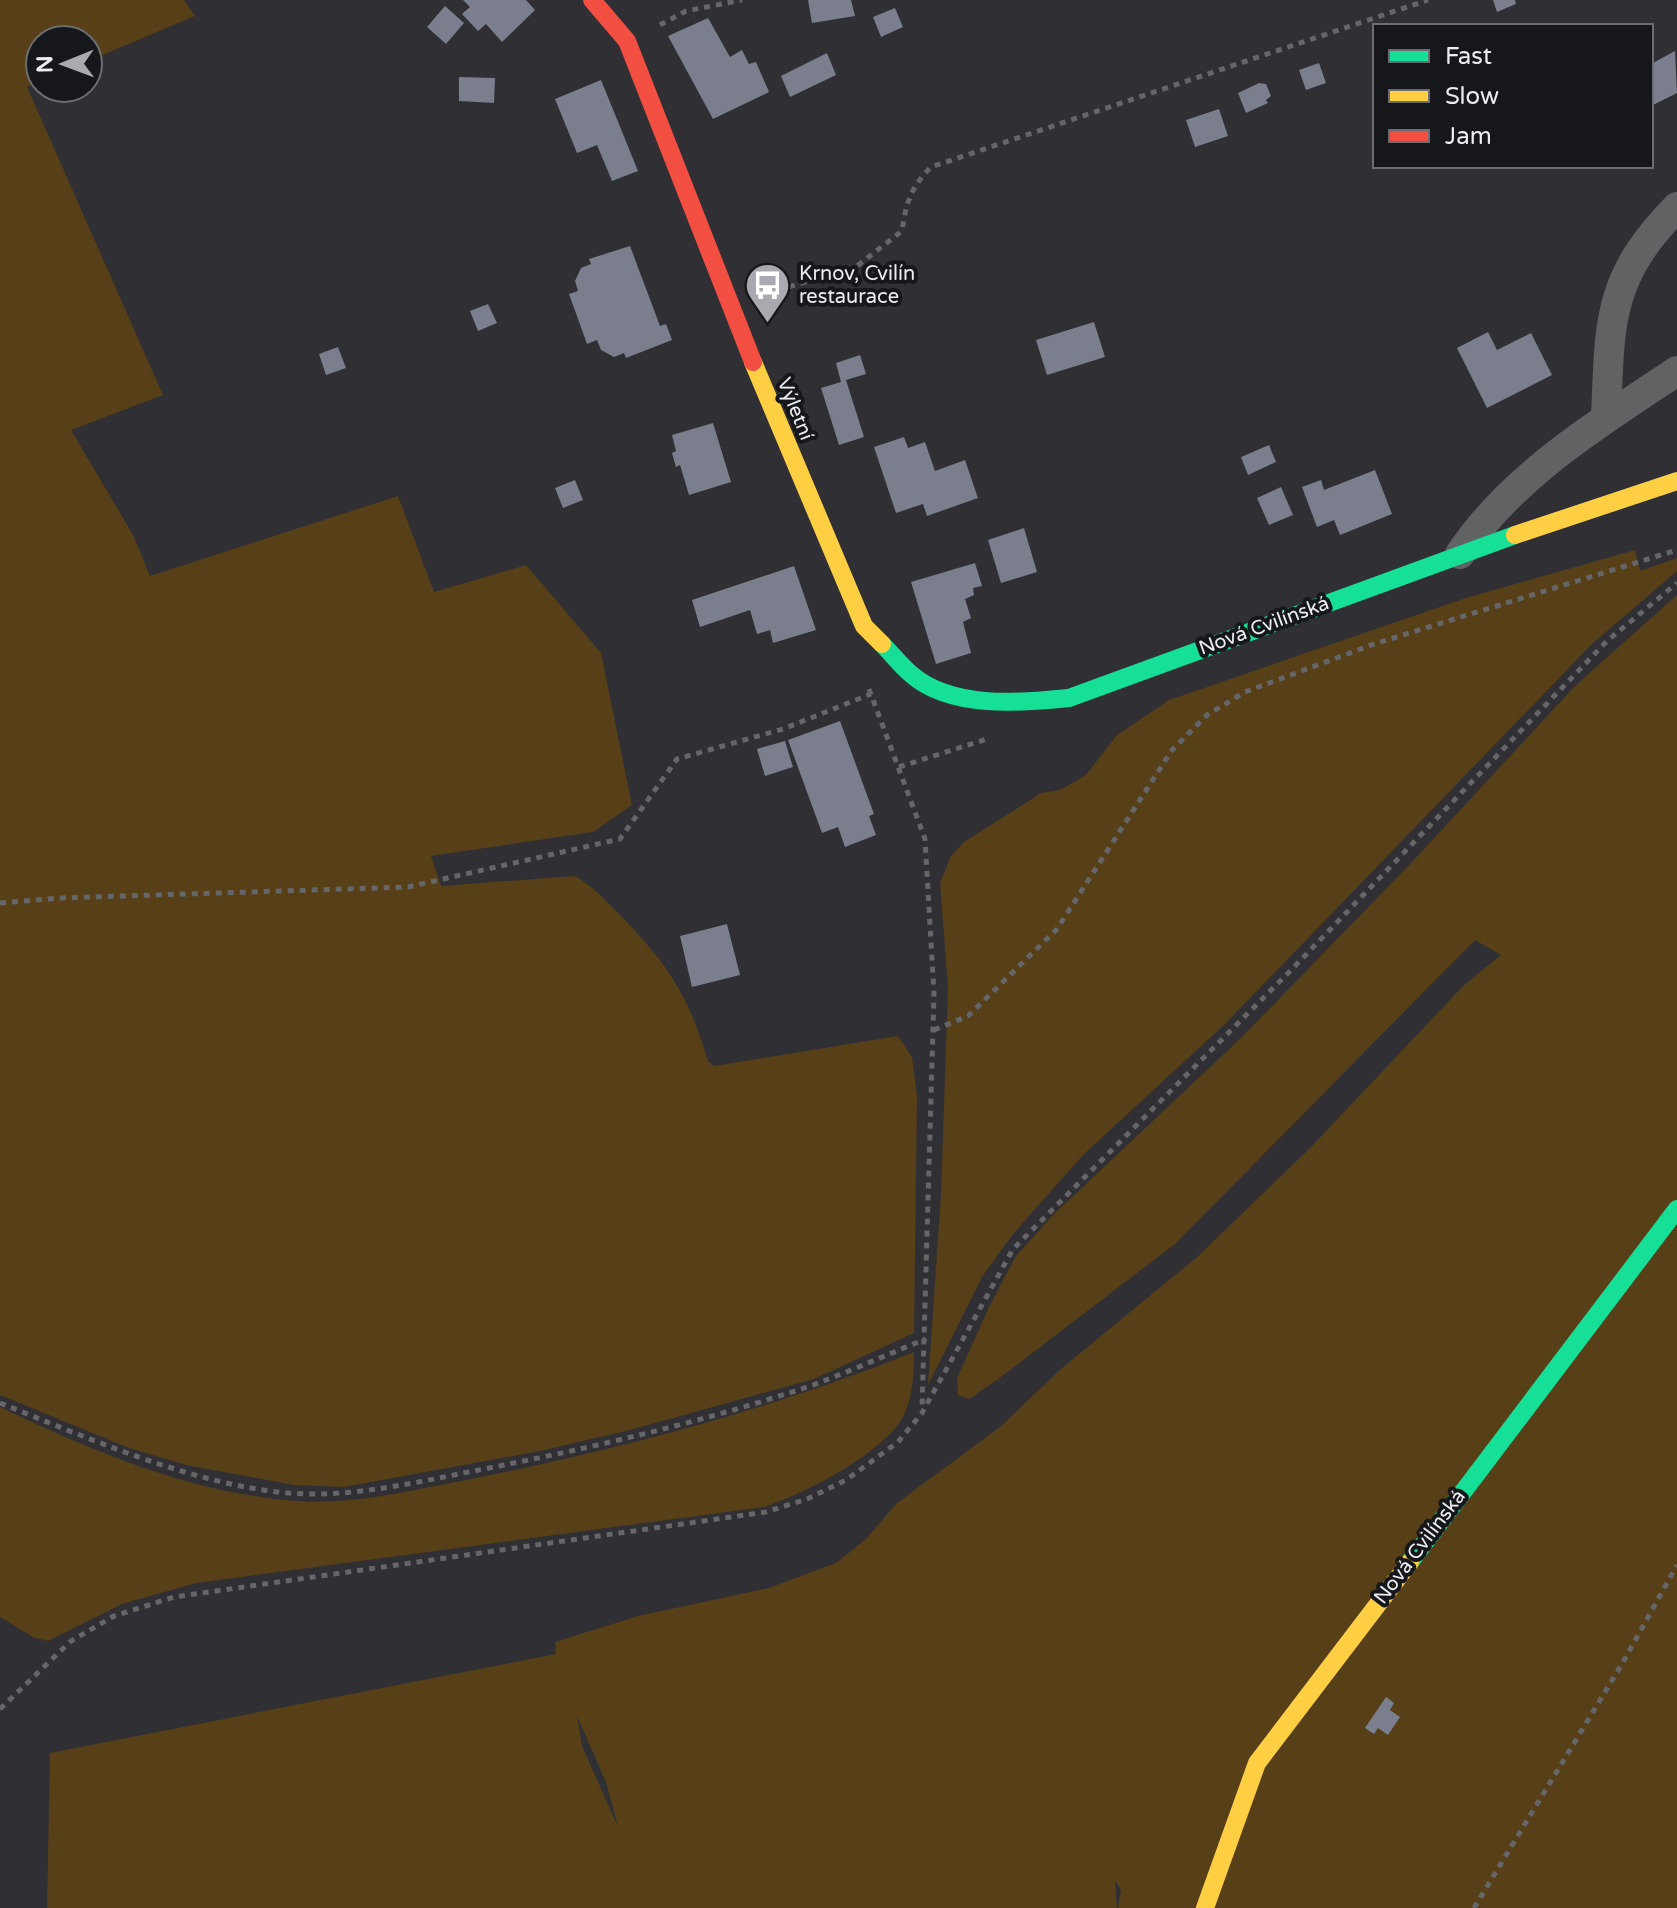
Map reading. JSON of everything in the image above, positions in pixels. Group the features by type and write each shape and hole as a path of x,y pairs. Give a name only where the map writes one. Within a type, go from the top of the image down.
{"street":[{"name":"Výletní","path":"592,0 627,41 730,305 864,626 914,677 952,696 1026,702 1069,698"},
{"path":"1606,418 1610,323 1617,294 1649,236 1677,207"},
{"path":"1460,554 1484,519 1512,492 1606,418 1677,371"},
{"name":"Nová Cvilínská","path":"1069,698 1460,554 1677,481"},
{"name":"Nová Cvilínská","path":"1205,1908 1257,1763 1677,1209"}],"path":[{"path":"627,41 686,11 742,0"},
{"path":"730,305 857,266 902,231 908,196 931,167 1428,0"},
{"path":"933,1031 968,1016 1057,929 1172,750 1207,715 1245,692 1374,644 1677,550"},
{"path":"0,1709 71,1641 114,1616 159,1601 766,1512 807,1499 846,1480 898,1442 922,1413 1013,1249 1296,965 1607,641 1677,583"},
{"path":"865,680 925,839 933,1031 922,1413"},
{"path":"0,903 60,898 408,887 620,839 677,759 783,729 871,694"},
{"path":"0,1403 113,1448 184,1471 285,1493 328,1494 381,1489 518,1463 696,1420 814,1384 926,1339"},
{"path":"1474,1908 1622,1664 1677,1565"}],"shaded area":[{"path":"0,0 184,0 195,16 104,54 104,24 24,24 24,104 35,104 163,395 71,430 133,535 150,576 398,496 434,592 526,565 601,653 632,805 593,832 431,856 441,886 575,876 582,880 622,917 665,967 685,1000 708,1061 714,1066 898,1036 912,1057 917,1096 914,1333 814,1379 630,1430 540,1451 344,1487 294,1485 186,1465 129,1448 0,1395"},
{"path":"1635,550 1640,571 1677,558 1677,571 1592,644 1224,1025 1083,1155 1013,1234 982,1277 928,1385 941,1195 948,987 940,883 951,856 964,842 1041,793 1060,790 1086,775 1117,735 1169,700 1466,598"},
{"path":"1677,595 1677,1908 1118,1908 1121,1890 1115,1880 1117,1908 47,1908 50,1753 556,1654 555,1642 638,1616 769,1588 836,1563 866,1539 897,1503 1000,1427 1062,1368 1197,1257 1311,1147 1464,985 1501,955 1475,940 1175,1244 997,1380 969,1399 958,1395 957,1378 1016,1256 1053,1215 1243,1036 1411,863 1576,685","holes":["577,1716 606,1782 618,1827 582,1746"]},
{"path":"914,1352 910,1398 895,1428 843,1470 764,1507 196,1583 122,1604 48,1641 33,1637 0,1617 0,1407 108,1455 183,1480 259,1497 340,1501 466,1480 637,1442 749,1410"}],"building":[{"path":"463,0 526,0 535,10 502,42 486,24 478,31 462,14 470,7"},
{"path":"808,0 851,0 855,16 812,23"},
{"path":"1493,0 1515,0 1516,4 1497,12"},
{"path":"445,6 464,23 446,44 427,27"},
{"path":"895,8 903,27 881,37 873,17"},
{"path":"708,18 730,57 742,50 749,64 756,62 769,92 713,119 668,36"},
{"path":"1675,51 1677,93 1653,105 1653,63"},
{"path":"827,53 836,75 790,97 781,76"},
{"path":"1319,63 1326,83 1306,90 1299,70"},
{"path":"459,77 495,78 494,103 459,101"},
{"path":"601,80 638,171 612,181 597,145 577,153 555,99"},
{"path":"1259,83 1266,84 1271,96 1266,100 1268,103 1246,113 1238,93"},
{"path":"1219,109 1228,136 1195,147 1186,120"},
{"path":"630,246 660,326 666,324 672,340 626,358 624,353 614,357 601,350 597,340 587,344 569,294 578,291 575,281 581,268 591,264 589,259"},
{"path":"488,304 497,323 478,331 470,311"},
{"path":"1094,322 1105,357 1047,375 1036,340"},
{"path":"1488,332 1497,350 1531,333 1552,375 1487,408 1457,348"},
{"path":"338,347 346,368 326,375 319,354"},
{"path":"860,355 866,374 846,380 864,437 839,445 821,388 841,382 836,363"},
{"path":"713,423 731,482 689,495 680,465 676,467 672,453 676,451 672,435"},
{"path":"904,437 908,448 925,442 935,471 965,460 978,498 927,516 923,504 896,513 874,447"},
{"path":"1269,445 1276,462 1248,475 1241,457"},
{"path":"1375,470 1392,514 1340,535 1334,520 1317,527 1302,487 1321,480 1324,490"},
{"path":"575,480 583,500 563,508 555,488"},
{"path":"1281,487 1293,515 1269,525 1257,498"},
{"path":"1024,528 1037,572 1001,583 988,540"},
{"path":"975,563 982,586 973,588 974,595 965,599 971,618 963,622 971,653 936,664 911,582"},
{"path":"794,566 816,630 773,643 770,630 757,634 750,610 700,627 692,600"},
{"path":"840,721 874,814 869,816 876,835 845,847 838,827 822,833 788,740"},
{"path":"785,741 793,767 765,776 757,749"},
{"path":"727,924 740,975 692,987 680,936"},
{"path":"1386,1697 1394,1703 1390,1710 1400,1717 1388,1735 1378,1728 1374,1734 1365,1728"}],"traffic: fast":[{"path":"882,644 912,675 947,694 966,699 1008,702 1069,698 1515,535"},
{"path":"1410,1562 1677,1209"}],"traffic: slow":[{"path":"753,362 864,626 882,644"},
{"path":"1515,535 1677,481"},
{"path":"1205,1908 1257,1763 1410,1562"}],"traffic: jam":[{"path":"592,0 627,41 753,362"}],"place":[{"name":"Krnov, Cvilín restaurace","path":"768,325"}]}
